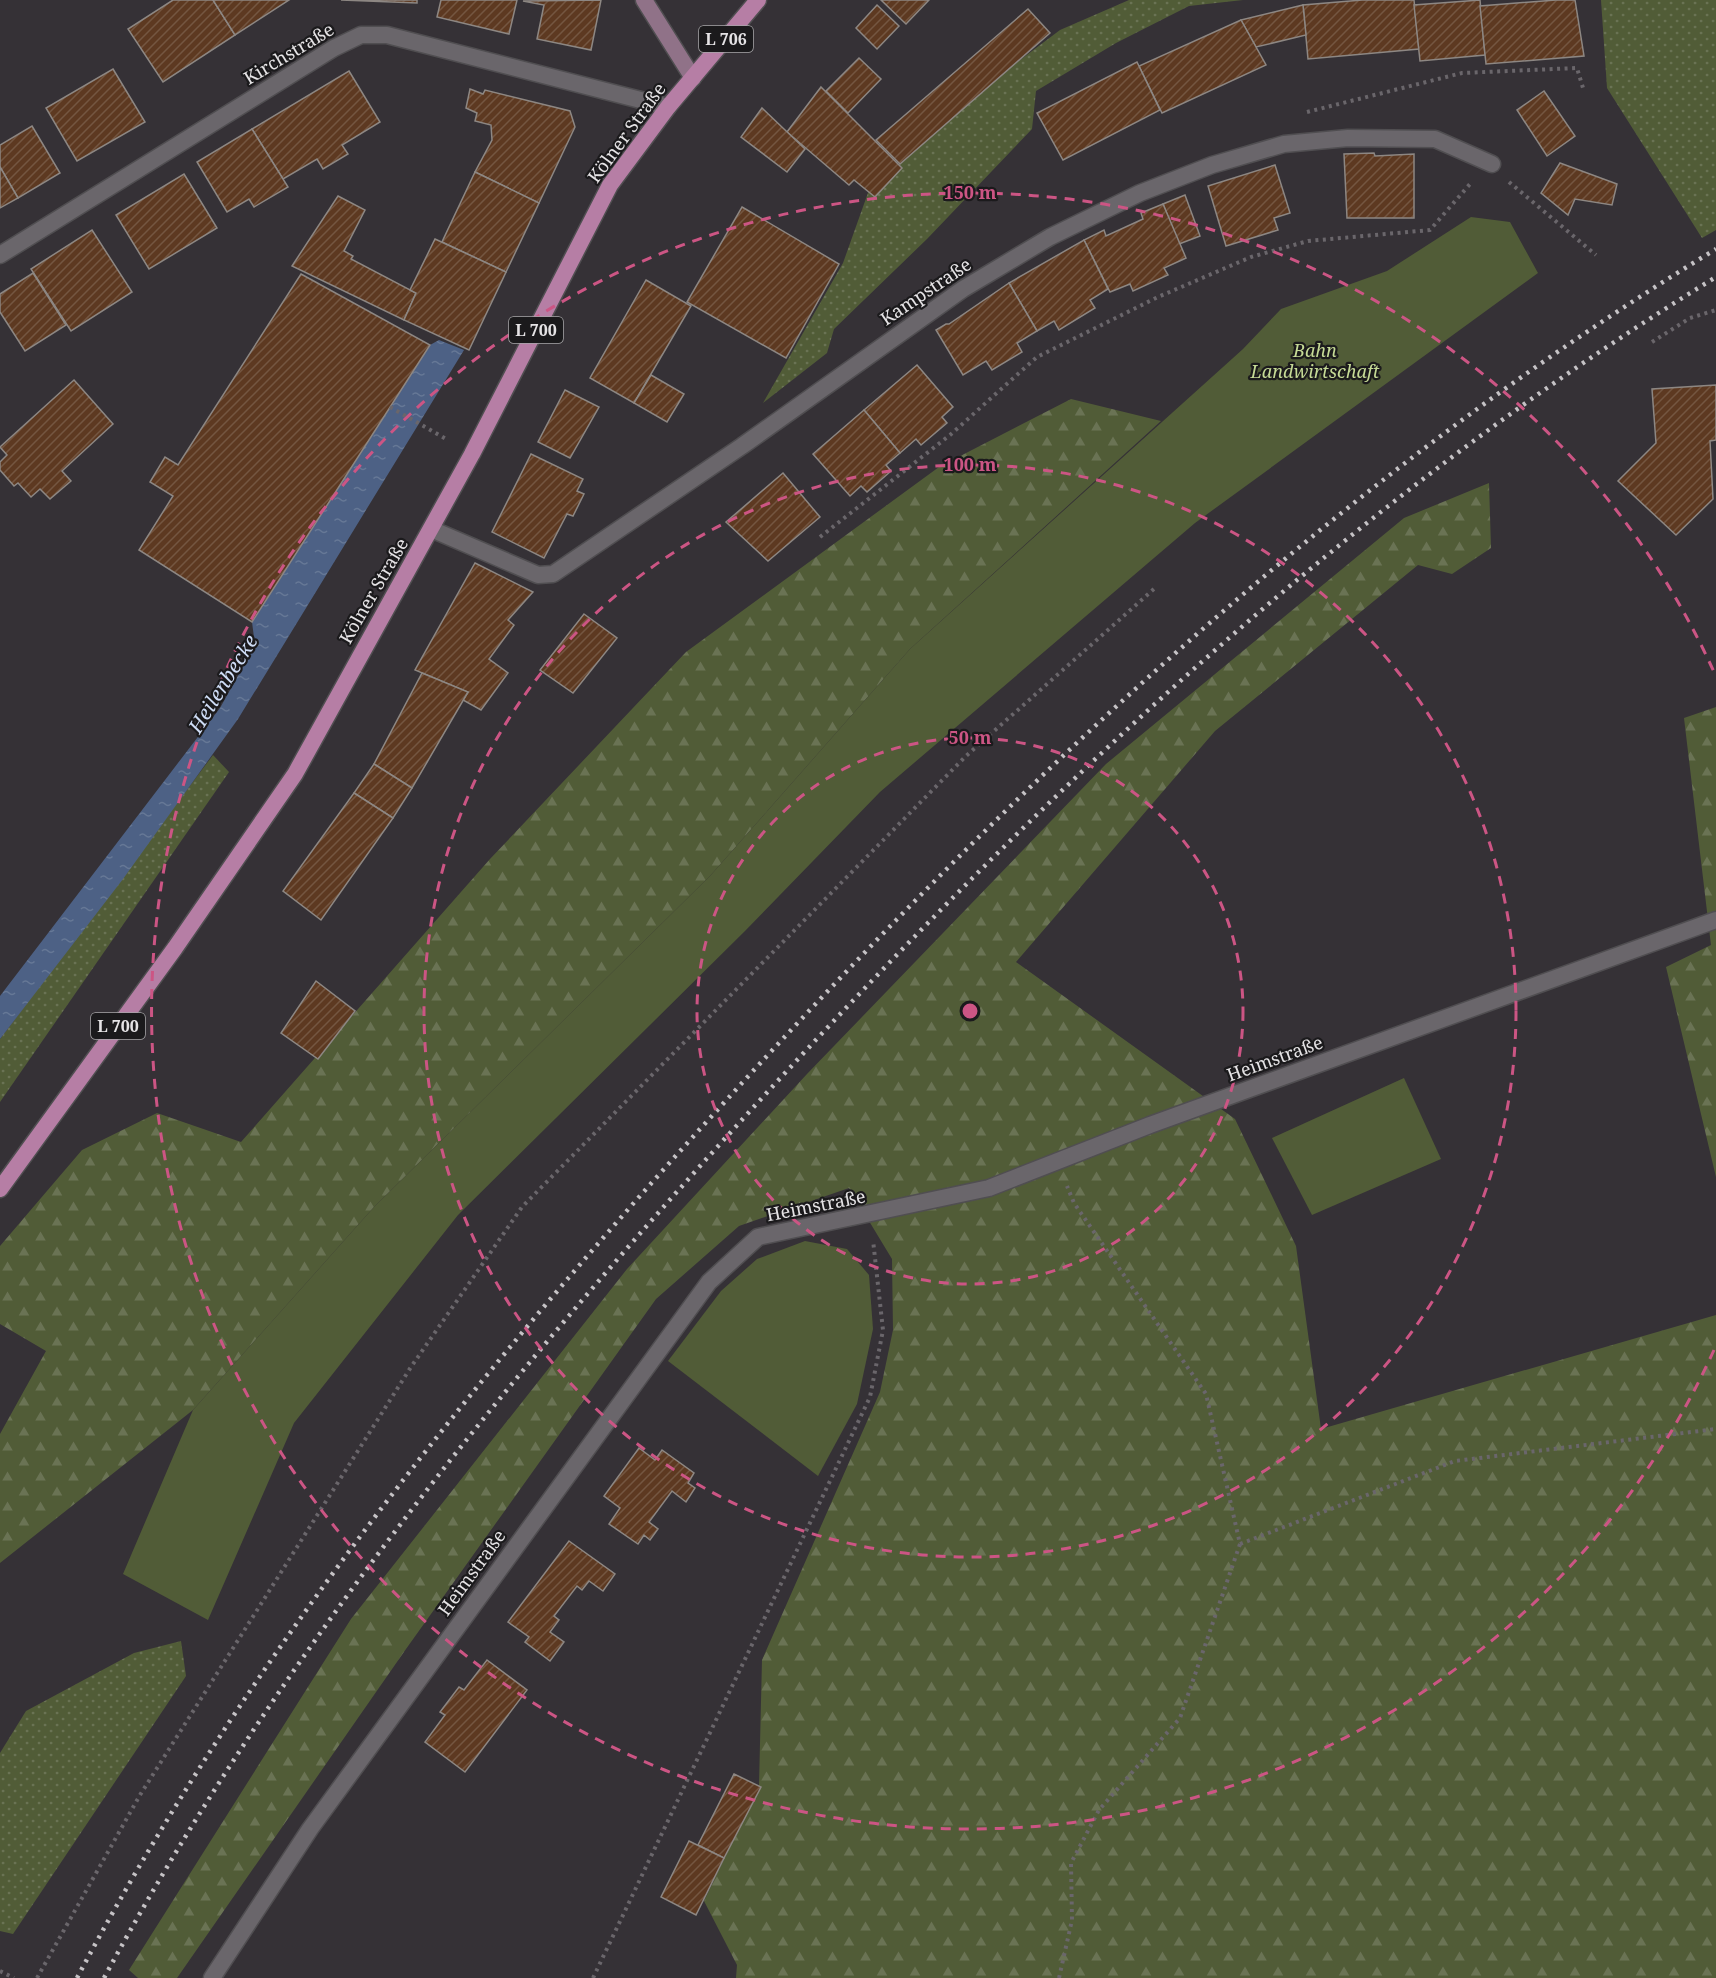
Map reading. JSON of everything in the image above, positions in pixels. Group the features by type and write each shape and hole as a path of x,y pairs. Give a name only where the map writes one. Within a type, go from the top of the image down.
{"main road":[{"path":"644,0 693,78"},
{"name":"Kölner Straße","path":"0,1189 175,948 295,774 431,529 610,185 668,106 758,0"}],"street":[{"name":"Kirchstraße","path":"0,255 334,48 361,35 387,35 668,106"},
{"name":"Kampstraße","path":"431,529 538,575 553,574 742,446 963,289 1040,243 1140,193 1212,165 1284,144 1348,138 1435,140 1492,164"},
{"name":"Heimstraße","path":"212,1978 310,1829 709,1282 758,1237 854,1219 989,1188 1057,1161 1716,920"}],"path":[{"path":"1284,144 1305,113 1462,74 1577,68 1582,88"},
{"path":"820,537 950,435 1037,357 1158,297 1251,257 1308,241 1430,230 1460,193 1492,164 1512,186 1596,255"},
{"path":"1652,342 1690,318 1716,310"},
{"path":"390,407 429,429"},
{"path":"37,1978 140,1795 411,1367 522,1207 966,756 1154,589"},
{"path":"1057,1161 1074,1203 1206,1394 1240,1544 1180,1718 1099,1810 1071,1863 1072,1920 1059,1978"},
{"path":"592,1978 870,1397 883,1330 878,1269 873,1239 854,1219"},
{"path":"1240,1544 1455,1461 1716,1429"},
{"path":"0,1971 14,1978"}],"green space":[{"path":"1129,0 1243,0 1189,6 1116,43 1036,91 1032,129 927,239 834,329 827,353 763,403 843,263 869,190 1000,75 1060,30"},
{"path":"1601,0 1716,0 1716,230 1702,238 1607,88"},
{"name":"Bahn Landwirtschaft","path":"1471,217 1510,222 1538,273 1195,523 880,792 745,931 458,1215 294,1423 208,1620 123,1574 193,1410 374,1207 710,876 910,649 1243,349 1281,309 1387,271"},
{"path":"1071,399 1161,421 910,649 710,876 374,1207 193,1410 0,1563 0,1434 46,1351 0,1324 0,1246 82,1150 157,1113 241,1142 490,859 686,652 939,467"},
{"path":"1489,483 1491,548 1452,574 1418,565 1215,731 1016,962 1235,1119 1296,1246 1321,1429 1716,1315 1716,1978 736,1978 737,1965 704,1901 759,1786 762,1660 880,1392 893,1330 892,1259 849,1188 739,1226 656,1299 406,1649 177,1978 138,1978 129,1970 351,1619 627,1269 807,1074 1106,764 1404,518"},
{"path":"1716,707 1716,1177 1666,967 1711,945 1684,718"},
{"path":"213,755 229,772 0,1102 0,1039"},
{"path":"1404,1078 1441,1159 1312,1215 1272,1138"},
{"path":"805,1241 847,1249 869,1275 873,1329 857,1404 818,1476 668,1361 721,1291 757,1259"},
{"path":"181,1641 186,1676 13,1934 0,1931 0,1753 26,1711 134,1653"}],"water":[{"path":"439,340 464,350 238,719 123,879 0,1039 0,996 220,708 255,645 252,622 430,345"}],"building":[{"path":"173,0 213,0 235,35 163,82 128,29"},
{"path":"213,0 289,0 235,35"},
{"path":"341,0 417,0 417,3"},
{"path":"441,0 517,0 509,34 437,17"},
{"path":"601,0 591,50 537,39 544,5 523,1"},
{"path":"881,0 929,0 906,24"},
{"path":"1362,0 1414,0 1419,49 1308,59 1303,5"},
{"path":"1480,0 1485,55 1420,61 1414,5"},
{"path":"1575,0 1584,56 1486,64 1480,6"},
{"path":"877,5 899,26 877,49 856,28"},
{"path":"1303,5 1306,35 1256,47 1241,20"},
{"path":"1028,9 1050,33 900,164 876,140"},
{"path":"1241,20 1266,65 1162,113 1139,66"},
{"path":"859,58 881,79 848,113 826,91"},
{"path":"1137,62 1160,110 1063,160 1037,113"},
{"path":"113,69 145,122 77,161 46,108"},
{"path":"349,71 380,122 342,145 348,154 323,169 317,159 283,179 252,129"},
{"path":"821,87 902,168 875,197 854,180 849,185 787,132"},
{"path":"470,89 483,94 485,90 570,111 575,127 539,203 475,172 492,140 491,125 475,121 477,113 466,108"},
{"path":"1544,91 1575,136 1547,156 1517,110"},
{"path":"762,108 805,149 787,172 741,137"},
{"path":"32,126 60,173 18,198 0,167 0,145"},
{"path":"252,129 288,187 254,207 249,199 227,212 197,162"},
{"path":"1374,153 1375,156 1414,154 1414,218 1347,218 1344,154"},
{"path":"1560,163 1617,184 1612,205 1575,199 1568,215 1541,193"},
{"path":"1275,165 1290,213 1274,218 1278,230 1226,246 1208,186"},
{"path":"0,167 18,198 0,208"},
{"path":"475,172 539,203 506,272 442,242"},
{"path":"184,174 217,228 149,269 116,215"},
{"path":"1185,195 1200,236 1179,244 1163,204"},
{"path":"338,196 365,210 344,251 353,256 351,259 416,293 404,320 292,266"},
{"path":"1163,204 1186,258 1164,268 1168,275 1133,291 1130,284 1110,292 1084,240 1104,230 1106,236 1143,219 1141,213"},
{"path":"742,207 839,264 786,358 687,302"},
{"path":"92,230 132,292 71,331 31,269"},
{"path":"435,239 506,272 469,350 404,320 416,293 410,290"},
{"path":"1084,240 1108,289 1090,300 1095,308 1059,330 1054,321 1037,331 1009,283"},
{"path":"33,273 66,325 25,351 0,312 0,294"},
{"path":"301,274 430,345 252,622 139,550 173,496 150,482 165,457 178,465"},
{"path":"646,280 691,306 634,403 590,378"},
{"path":"1009,283 1037,331 1017,343 1022,352 992,370 986,361 963,375 936,330 949,324"},
{"path":"917,365 953,407 942,417 947,423 921,445 916,439 900,453 864,410"},
{"path":"651,375 684,394 667,422 634,403"},
{"path":"74,380 113,424 62,471 71,481 50,499 40,489 31,497 18,483 14,486 0,470 0,462 7,455 0,447"},
{"path":"1716,385 1716,440 1710,441 1713,499 1676,535 1618,481 1656,443 1652,389"},
{"path":"565,390 599,407 570,458 538,442"},
{"path":"864,410 900,453 886,465 891,471 867,492 861,486 850,496 813,454"},
{"path":"531,454 583,479 577,491 584,494 573,516 567,514 544,558 492,532"},
{"path":"783,473 820,517 768,561 726,522"},
{"path":"475,563 533,592 508,620 514,625 489,659 508,673 481,710 463,700 468,692 415,670"},
{"path":"584,614 617,638 573,693 540,670"},
{"path":"422,673 468,692 412,788 374,764"},
{"path":"374,764 412,788 393,818 354,793"},
{"path":"354,793 393,818 321,920 283,891"},
{"path":"316,981 355,1011 318,1059 281,1033"},
{"path":"639,1448 655,1460 662,1450 694,1473 688,1483 695,1488 686,1502 672,1491 649,1522 658,1529 650,1540 644,1535 638,1544 609,1524 620,1508 604,1496"},
{"path":"569,1541 615,1574 603,1591 589,1581 582,1590 577,1586 554,1616 559,1620 550,1632 564,1642 550,1661 525,1642 529,1637 508,1622"},
{"path":"487,1660 527,1690 465,1772 425,1742 445,1715 440,1712 459,1687 464,1690"},
{"path":"734,1774 761,1787 724,1858 698,1845"},
{"path":"689,1841 724,1858 696,1915 661,1897"}],"railway":[{"path":"77,1978 143,1859 215,1744 291,1631 371,1522 541,1310 721,1106 833,986 948,868 1066,753 1188,642 1314,535 1443,434 1577,338 1716,249"},
{"path":"104,1978 170,1862 241,1748 317,1638 396,1530 563,1322 740,1122 850,1003 963,887 1079,774 1199,665 1322,560 1449,460 1580,365 1716,277"}],"water label":[{"name":"Heilenbecke","path":"223,684"}]}
